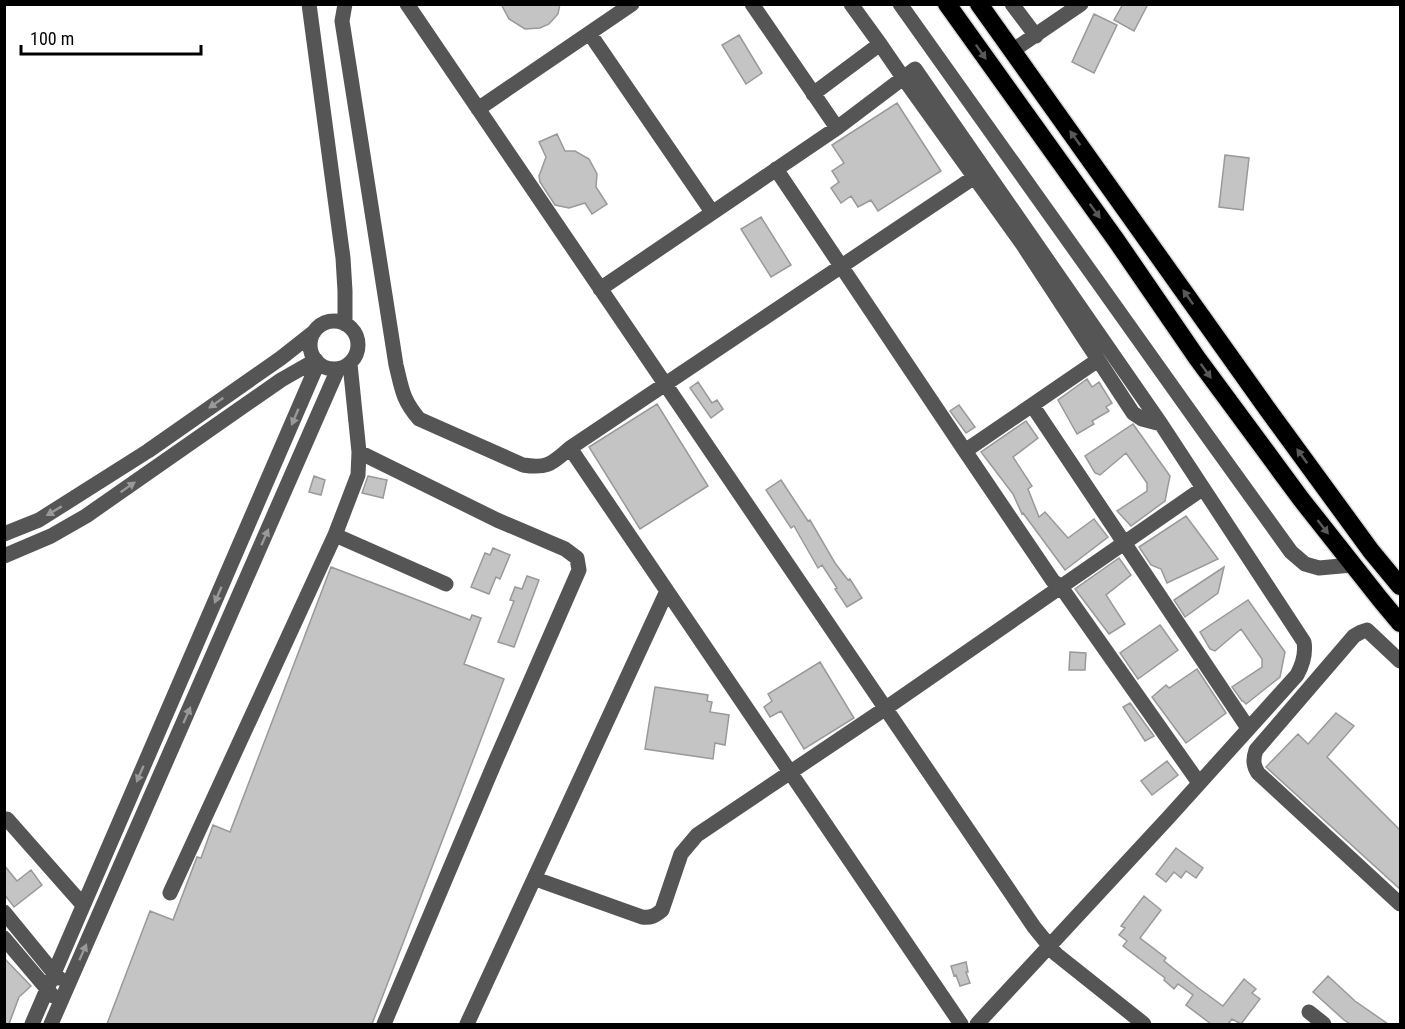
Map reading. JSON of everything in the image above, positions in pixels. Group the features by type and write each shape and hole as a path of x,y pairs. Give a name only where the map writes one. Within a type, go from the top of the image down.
{"highway":[{"path":"947,4 1116,240 1197,358 1301,499 1401,623"},
{"path":"979,4 1268,410 1371,551 1401,586"}],"street":[{"path":"309,4 343,258 345,324"},
{"path":"345,4 342,21 402,393 408,406 419,419 523,465 538,467 551,464 570,448 979,173"},
{"path":"408,4 1034,927 1056,954 1144,1024"},
{"path":"478,109 632,4"},
{"path":"752,4 837,128"},
{"path":"851,4 904,79 979,173 1161,424 1304,642 1305,650 1297,675 977,1024"},
{"path":"900,4 1292,552 1305,564 1319,568 1352,565"},
{"path":"1012,4 1036,36"},
{"path":"1012,51 1081,4"},
{"path":"590,34 712,213"},
{"path":"813,94 880,44"},
{"path":"600,288 837,128 904,79"},
{"path":"776,169 1053,581 1061,587 1199,783"},
{"path":"979,173 1023,245 1133,413 1142,419 1161,424"},
{"path":"4,534 39,520 148,451 281,358 327,322 345,324 355,333 358,339 357,352 344,366 51,1024"},
{"path":"314,332 310,345 317,362 324,367 344,366"},
{"path":"965,451 1098,360"},
{"path":"4,556 51,537 87,516 268,389 317,362"},
{"path":"32,1024 317,362"},
{"path":"170,893 335,535 358,475 358,452 344,366"},
{"path":"1032,405 1248,728"},
{"path":"570,448 961,1024"},
{"path":"358,452 497,520 565,549 577,558 579,570 384,1024"},
{"path":"544,882 642,917 650,918 656,915 662,910 681,854 697,835 886,708 1202,489"},
{"path":"335,535 446,584"},
{"path":"467,1024 667,591"},
{"path":"1401,661 1367,630 1354,636 1256,750 1254,758 1254,766 1258,773 1401,904"},
{"path":"7,819 83,904"},
{"path":"4,912 54,973 68,986"},
{"path":"22,933 6,942 60,1004"},
{"path":"1309,1012 1324,1024"}],"building":[{"path":"501,4 560,4 558,14 549,24 540,28 525,29 509,19"},
{"path":"1123,4 1148,4 1134,31 1114,20"},
{"path":"1094,14 1117,25 1094,73 1072,62"},
{"path":"739,35 762,73 746,84 722,45"},
{"path":"897,103 941,171 878,211 871,200 858,207 851,196 841,203 831,188 839,182 832,171 844,163 832,145"},
{"path":"557,134 565,151 575,151 589,159 597,174 596,187 607,204 592,214 585,203 569,208 555,205 540,182 539,176 546,157 539,142"},
{"path":"1225,155 1249,158 1243,210 1219,207"},
{"path":"761,217 791,265 771,277 741,229"},
{"path":"1087,379 1092,387 1099,382 1112,403 1106,407 1109,411 1092,421 1094,424 1077,434 1058,400"},
{"path":"698,382 712,403 717,400 723,409 711,418 690,388"},
{"path":"657,404 708,486 640,529 589,447"},
{"path":"959,405 975,427 966,433 950,411"},
{"path":"1026,421 1038,438 1013,457 1032,486 1028,489 1039,517 1045,512 1068,538 1094,519 1108,537 1065,570 1022,514 1013,494 981,452"},
{"path":"1133,424 1170,476 1165,501 1131,526 1117,511 1147,491 1147,483 1126,453 1100,475 1095,473 1085,456"},
{"path":"314,476 325,480 321,495 309,492"},
{"path":"368,476 387,480 383,498 362,493"},
{"path":"781,480 808,521 810,520 835,563 848,580 850,579 862,598 847,607 822,565 818,568 794,526 791,528 766,490"},
{"path":"1186,516 1218,559 1167,583 1161,569 1151,565 1139,547"},
{"path":"493,548 510,555 500,579 496,577 489,594 471,587 485,553 490,555"},
{"path":"1119,558 1131,575 1106,595 1125,624 1109,634 1075,589"},
{"path":"331,567 470,620 472,615 481,618 464,664 504,679 372,1024 107,1024 150,911 173,920 197,857 201,858 213,825 230,832"},
{"path":"1224,567 1218,593 1185,617 1174,600"},
{"path":"527,576 539,580 514,647 498,642 514,601 510,600 515,587 522,589"},
{"path":"1248,600 1285,652 1280,677 1246,704 1232,687 1262,667 1262,659 1241,629 1215,651 1210,649 1200,632"},
{"path":"1160,625 1178,650 1138,679 1120,653"},
{"path":"1070,652 1086,653 1085,670 1069,670"},
{"path":"820,662 854,718 804,749 781,711 770,717 764,707 772,701 768,694"},
{"path":"1197,669 1226,713 1186,743 1152,697 1166,685 1169,688"},
{"path":"655,687 708,695 707,701 712,702 710,712 729,715 725,745 715,743 713,759 645,749"},
{"path":"1130,703 1154,736 1145,741 1123,707"},
{"path":"1336,713 1354,726 1327,757 1401,831 1401,890 1266,767 1298,734 1308,744"},
{"path":"1167,761 1178,775 1152,795 1141,781"},
{"path":"1176,848 1203,868 1196,878 1186,871 1181,878 1174,872 1166,882 1156,874"},
{"path":"4,865 17,881 31,870 42,885 14,907 4,894"},
{"path":"1144,896 1161,910 1140,938 1166,958 1164,961 1223,1006 1244,979 1256,989 1252,993 1260,999 1241,1024 1232,1019 1228,1024 1211,1024 1186,1005 1193,995 1178,984 1174,989 1164,980 1165,978 1123,946 1127,941 1119,935 1125,928 1121,926"},
{"path":"4,958 31,986 19,997 9,1024 4,1024"},
{"path":"966,962 968,972 966,972 970,983 960,986 951,966"},
{"path":"1328,976 1355,1001 1388,1024 1350,1024 1344,1020 1313,992"}]}
